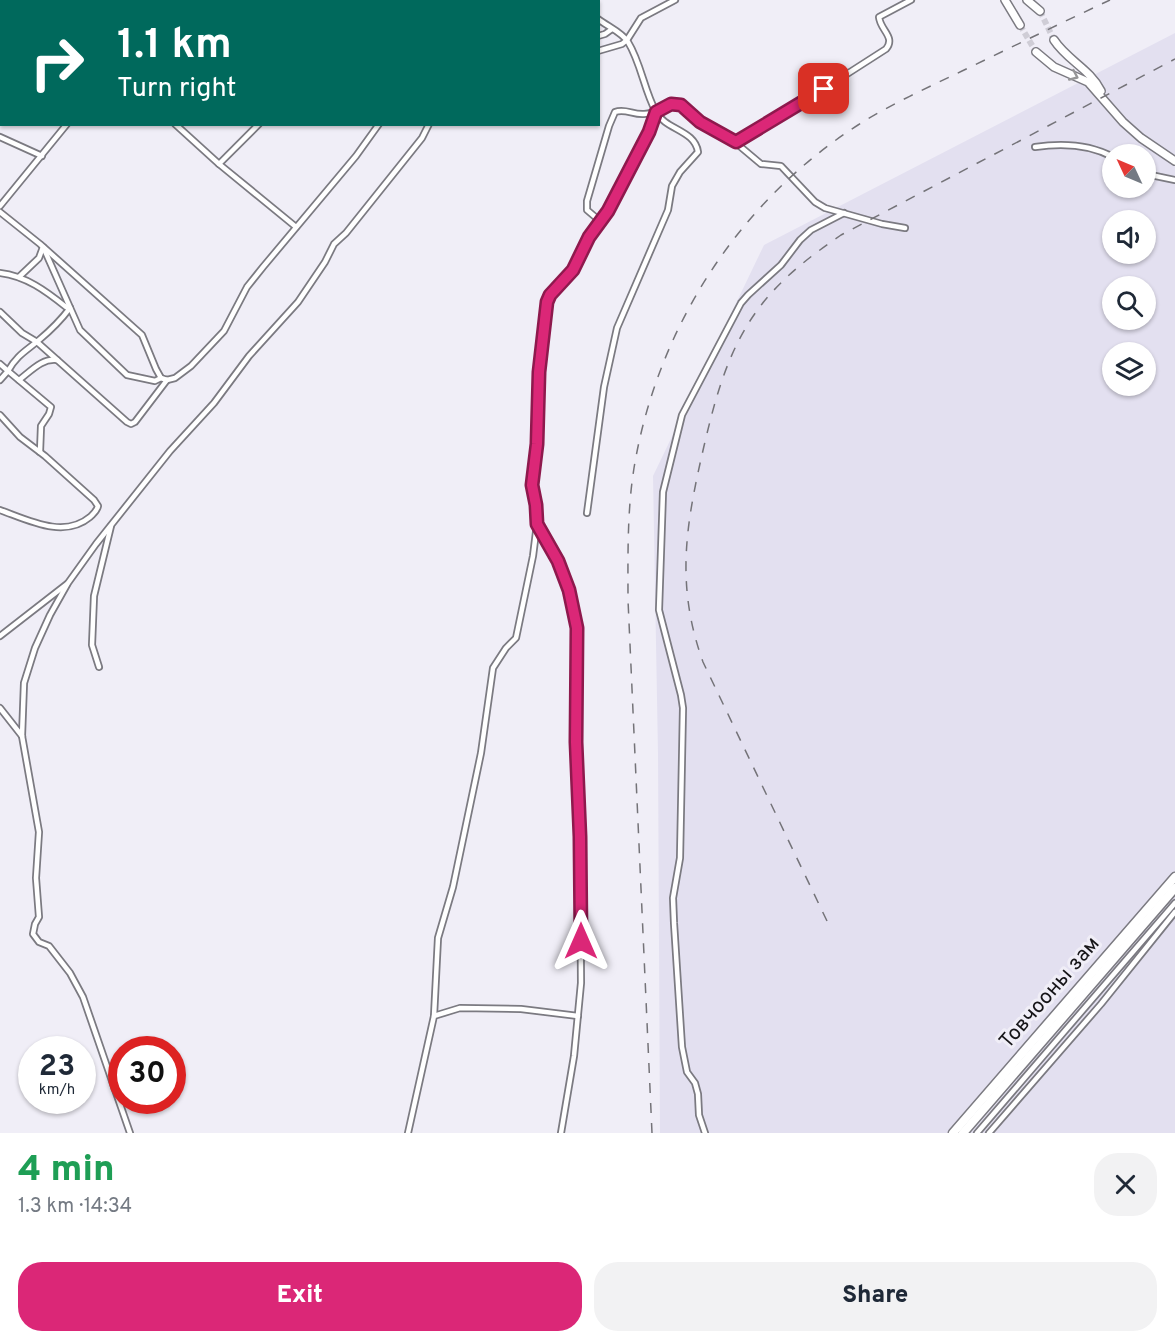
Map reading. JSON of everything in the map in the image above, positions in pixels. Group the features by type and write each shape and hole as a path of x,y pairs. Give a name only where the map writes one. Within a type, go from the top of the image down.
{"highway":[{"name":"Товчооны зам","path":"953,1133 1175,877"},
{"name":"Товчооны зам","path":"963,1133 1175,888"}],"main road":[{"path":"1005,0 1020,25"},
{"path":"1026,0 1040,11"},
{"path":"1054,40 1066,56 1096,82 1105,99"},
{"path":"1036,52 1054,67 1088,82 1140,138 1175,160"}],"street":[{"path":"600,51 616,47 627,40 641,18 675,0"},
{"path":"736,142 766,126 886,50 890,40 879,22 879,17 911,0"},
{"path":"587,513 604,387 617,328 668,210 672,186 680,172 698,152 697,145 692,139 668,125 656,112 627,40 600,20"},
{"path":"600,35 612,29"},
{"path":"600,221 587,210 587,201 612,117 618,110 644,114 656,112 671,104 681,105 700,122 736,142 761,164 781,166 815,202 825,208 905,228"},
{"path":"408,1133 434,1016 438,939 453,887 481,753 493,668 506,648 516,638 537,524 532,485 537,444 539,372 544,313 550,295 573,270 589,237 608,211 635,161 656,112"},
{"path":"0,206 6,193 42,156 65,126"},
{"path":"177,126 219,164 296,227"},
{"path":"219,164 257,126"},
{"path":"43,246 80,330 127,375 155,381 175,378 191,366 224,331 248,287 356,156 378,126"},
{"path":"130,1133 83,997 70,972 49,946 39,942 33,934 39,917 36,878 39,832 22,736 24,683 32,656 50,615 68,583 170,451 214,403 249,356 298,302 325,262 334,244 346,233 422,138 428,126"},
{"path":"0,137 42,156"},
{"path":"1035,147 1068,145 1102,151"},
{"path":"1156,176 1175,180"},
{"path":"0,212 43,246 142,335 148,352 164,379"},
{"path":"705,1133 699,1115 699,1094 696,1083 687,1072 682,1047 673,898 680,858 683,708 659,610 663,492 682,416 741,303 757,285 781,265 800,240 811,230 844,213"},
{"path":"20,277 39,258 43,246"},
{"path":"0,273 20,277 42,288 70,308"},
{"path":"0,380 21,353 61,320 70,308"},
{"path":"0,312 131,424 164,379"},
{"path":"19,380 47,359 57,360"},
{"path":"0,364 51,408 41,426 40,452"},
{"path":"0,415 20,437 40,452 98,506 97,510 83,523 68,528 35,524 0,510"},
{"path":"99,667 92,645 94,596 112,524"},
{"path":"537,524 558,561 569,590 577,628 576,742 580,837 581,972 574,1056 561,1133"},
{"path":"0,636 68,583"},
{"path":"0,708 22,736"},
{"path":"977,1133 1175,903"},
{"path":"989,1133 1101,1004 1175,912"},
{"path":"434,1016 460,1008 521,1009 578,1016"}],"shaded area":[{"path":"1175,33 1175,1133 660,1133 658,754 653,476 764,245"}],"tunnel":[{"path":"1040,11 1054,40"},
{"path":"1020,25 1036,52"}],"railway":[{"path":"652,1133 628,600 628,550 634,468 645,417 662,367 683,319 710,273 740,231 776,192 815,156 858,125 896,103 1110,0"},
{"path":"827,921 703,662 694,634 689,606 686,554 692,502 709,427 732,354 751,320 780,284 799,266 841,235 1175,59"}],"route":[{"path":"581,941 576,742 577,628 569,590 558,561 537,524 532,485 537,444 539,372 547,302 550,295 573,270 589,237 608,211 649,132 656,112 675,102 700,122 736,142 824,89"}]}
